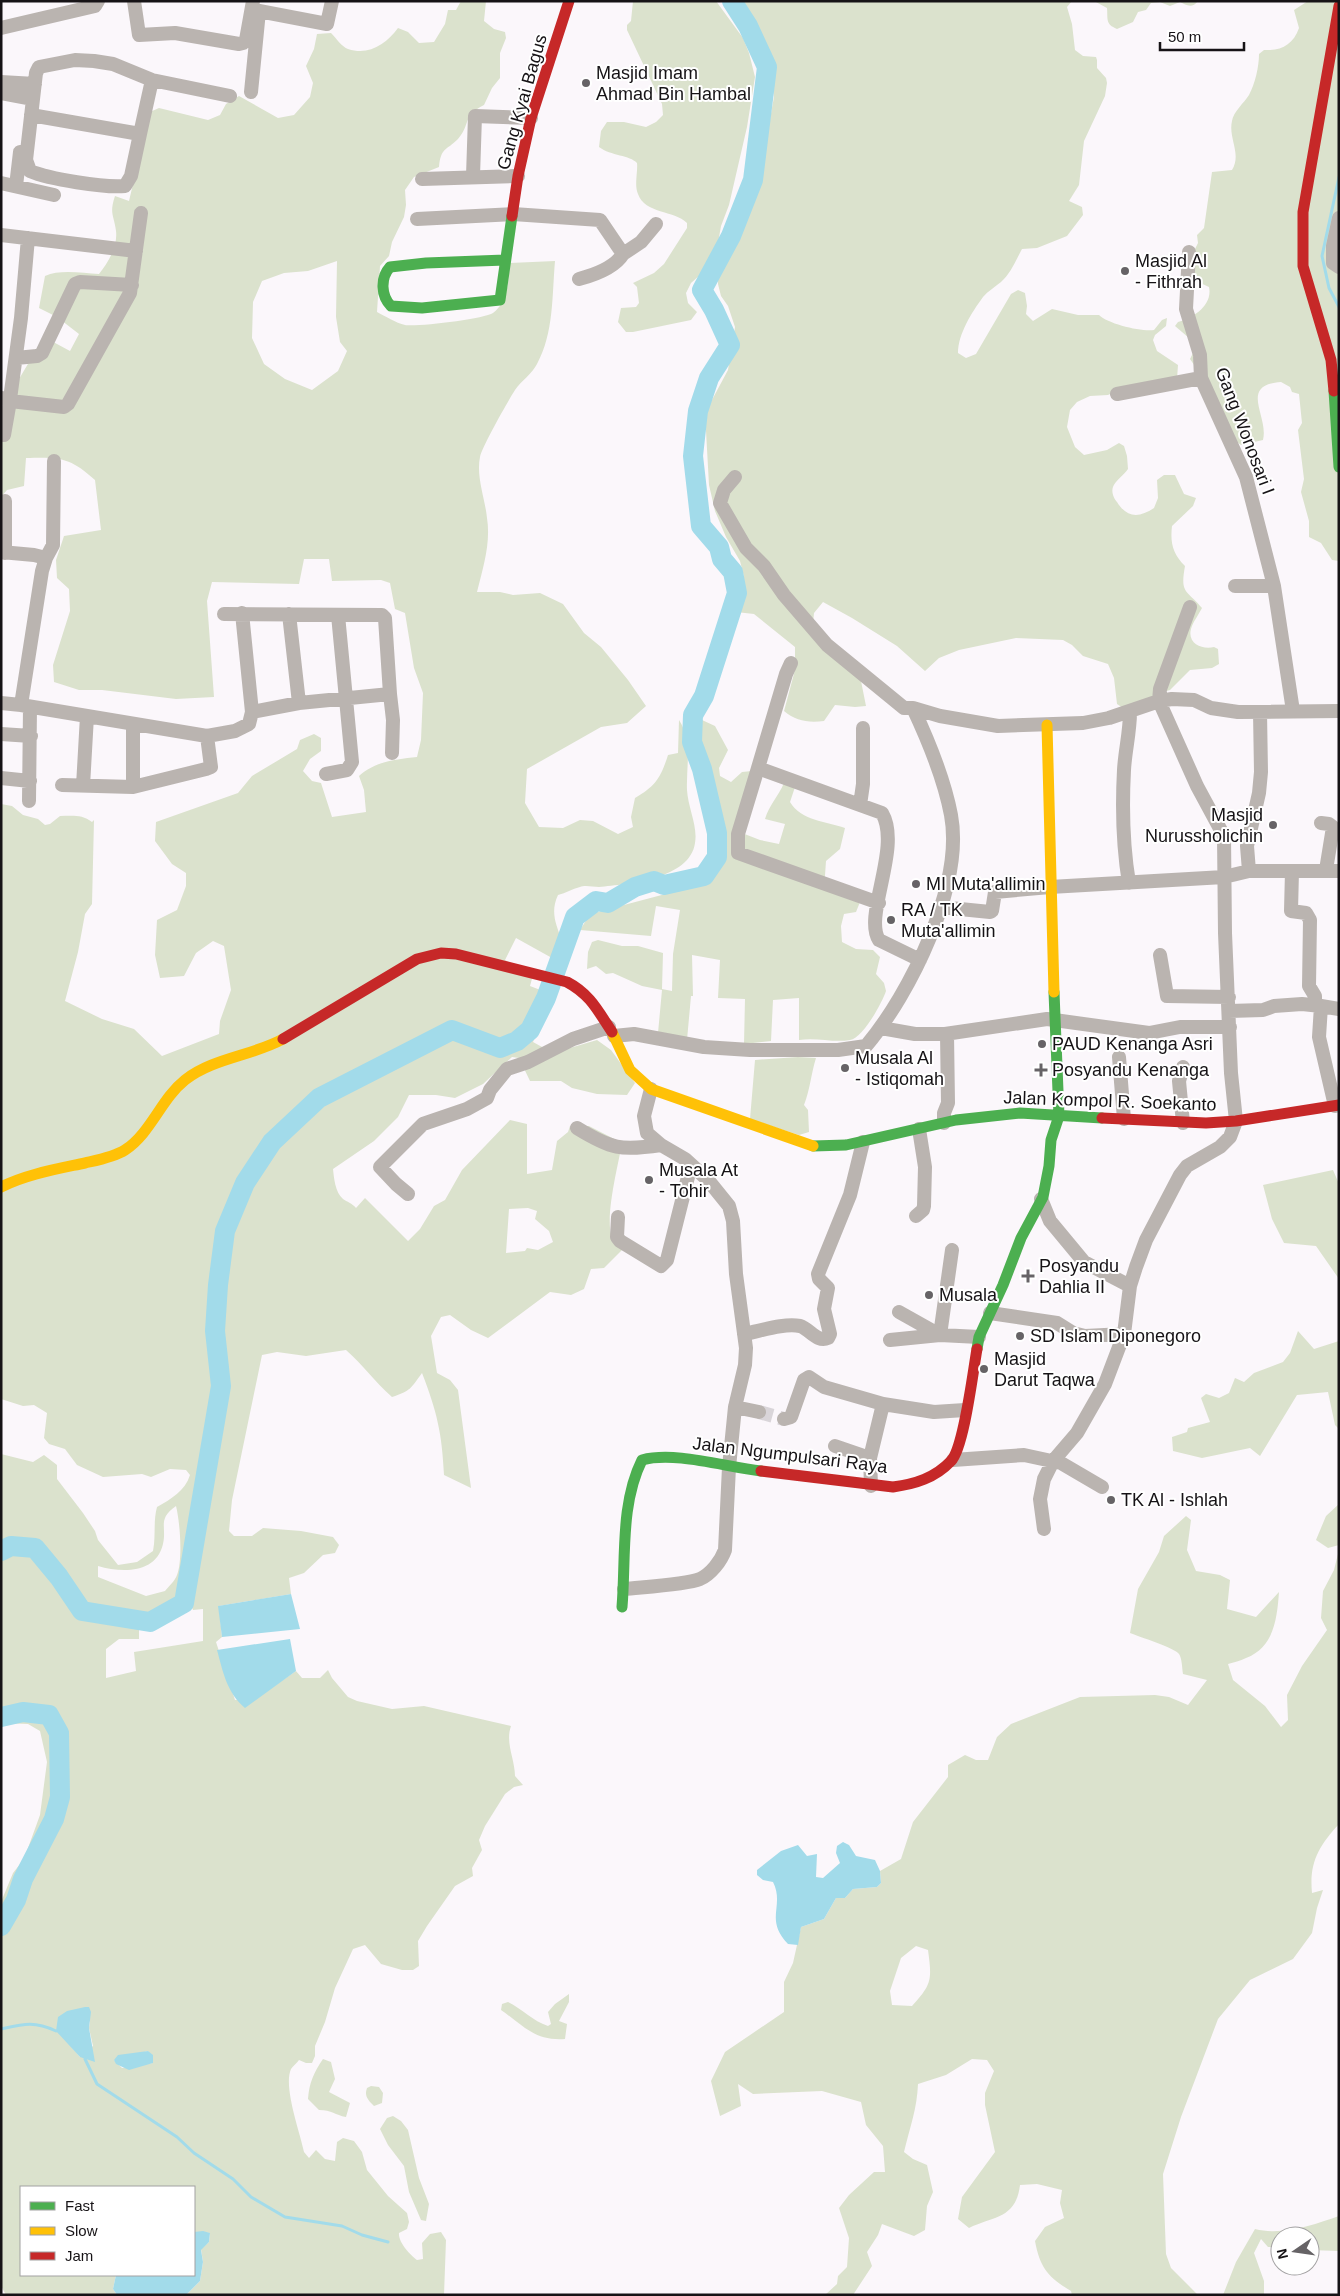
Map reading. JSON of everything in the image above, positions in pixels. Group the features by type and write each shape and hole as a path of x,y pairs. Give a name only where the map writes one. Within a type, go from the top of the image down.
{"main road":[{"name":"Gang Kyai Bagus","path":"505,260 402,264 390,267 385,274 383,292 387,303 391,306 422,308 498,301 504,281 505,260 518,176 531,118 569,1"},
{"path":"1339,6 1303,212 1302,244 1304,266 1331,360 1339,467"},
{"path":"953,1460 957,1451 979,1337 1021,1238 1041,1199 1049,1166 1051,1140 1059,1116 1050,887 1047,725"},
{"name":"Jalan Kompol R. Soekanto","path":"1,1187 19,1178 98,1160 125,1150 145,1130 169,1096 193,1075 205,1068 264,1048 417,959 441,953 456,954 567,982 582,990 599,1011 630,1070 651,1089 800,1144 830,1147 863,1142 944,1123 1020,1113 1183,1123 1236,1121 1271,1114 1337,1106"},
{"name":"Jalan Ngumpulsari Raya","path":"622,1607 632,1491 636,1471 642,1460 653,1457 675,1457 729,1467 788,1473 871,1486 893,1487 913,1484 932,1477 953,1460"}],"street":[{"path":"1,28 95,6 98,1"},
{"path":"134,1 139,34 175,33 238,44 244,43 246,40 253,1"},
{"path":"251,92 259,11 327,24 332,1"},
{"path":"16,186 33,98 36,72 39,67 75,60 94,61 113,64 152,80 230,96"},
{"path":"28,119 26,160 30,171 106,185 125,186 132,176 152,80"},
{"path":"1,82 35,84"},
{"path":"1,93 33,98"},
{"path":"473,176 475,116 531,118"},
{"path":"28,119 140,134"},
{"path":"422,179 518,176"},
{"path":"1,183 54,195"},
{"path":"7,399 64,407 68,404 129,297 141,213"},
{"path":"417,219 513,214 600,220 623,254"},
{"path":"1339,218 1333,246 1333,263 1339,268"},
{"path":"579,279 607,268 619,260 623,254 641,242 656,224"},
{"path":"1,235 136,251"},
{"path":"4,435 7,399 16,358 28,238"},
{"name":"Gang Wonosari I","path":"1189,252 1186,309 1200,355 1201,378 1246,477 1274,586 1293,711"},
{"path":"16,358 37,356 42,353 75,284 80,282 132,285"},
{"path":"1117,394 1201,378"},
{"path":"29,801 31,736 26,706 42,571 53,545 54,462"},
{"path":"735,477 724,490 720,503 746,548 764,566 784,595 827,645 904,708 913,708 940,716 998,726 1083,722 1130,712 1159,701 1186,699 1211,708 1238,712 1339,711"},
{"path":"5,501 3,552 46,558"},
{"path":"1235,586 1274,586"},
{"path":"1044,1529 1040,1499 1044,1479 1053,1461 1077,1433 1105,1384 1124,1334 1130,1286 1146,1240 1180,1175 1187,1166 1220,1147 1230,1137 1236,1121 1231,1073 1225,934 1224,836 1197,786 1159,701 1160,689 1190,607"},
{"path":"1,703 207,736 235,731 250,722 252,712 242,613"},
{"path":"224,614 382,615 385,618 393,720 392,753"},
{"path":"289,614 299,703"},
{"path":"326,774 347,770 351,765 338,615"},
{"path":"791,663 786,674 738,834 738,853 879,903"},
{"path":"252,712 299,703 346,698 389,688"},
{"path":"408,1194 380,1167 423,1124 467,1109 487,1098 490,1090 507,1069 528,1062 573,1039 611,1032 634,1034 704,1047 795,1051 864,1048 881,1028 938,925 940,907 953,849 952,817 945,788 926,736 913,708"},
{"path":"1128,883 1125,863 1124,769 1130,729 1130,712"},
{"path":"1250,871 1247,846 1259,793 1261,772 1260,712"},
{"path":"83,786 87,716"},
{"path":"133,724 133,787"},
{"path":"860,805 863,784 863,728"},
{"path":"1,734 31,736"},
{"path":"62,785 133,787 211,767 207,736"},
{"path":"758,768 882,813 887,826 887,852 874,925 875,934 879,940 920,960"},
{"path":"1,778 30,781"},
{"path":"940,907 990,912 992,911 995,892 1224,877 1250,871 1332,871 1333,827 1321,823"},
{"path":"1292,871 1291,910 1306,913 1310,920 1309,986 1318,1005 1319,1037 1337,1106"},
{"path":"1160,955 1167,996 1262,1010 1274,1006 1318,1005 1339,1009"},
{"path":"881,1028 915,1034 947,1034 1030,1020 1055,1020 1150,1033 1180,1027 1230,1028"},
{"path":"944,1123 944,1113 948,1103 947,1034"},
{"path":"1119,1057 1124,1119"},
{"path":"1183,1067 1179,1082 1183,1123"},
{"path":"624,1589 697,1580 708,1574 721,1559 725,1550 729,1467 736,1407 744,1365 744,1334 736,1274 733,1221 729,1206 691,1165 647,1133 644,1116 651,1089"},
{"path":"577,1128 608,1146 625,1149 661,1145"},
{"path":"916,1216 923,1210 924,1206 924,1168 919,1130"},
{"path":"744,1334 791,1326 802,1327 825,1340 828,1338 830,1334 824,1309 828,1288 819,1279 818,1274 850,1195 863,1142"},
{"path":"618,1217 617,1237 620,1241 661,1266 667,1260 691,1165"},
{"path":"1041,1199 1050,1221 1084,1262 1130,1286"},
{"path":"940,1335 952,1250"},
{"path":"899,1312 940,1335"},
{"path":"990,1313 1057,1323 1073,1333 1085,1336 1124,1334"},
{"path":"890,1340 940,1335 979,1337"},
{"path":"784,1419 791,1418 804,1380 809,1378 824,1387 883,1404 934,1412 965,1410"},
{"path":"871,1486 870,1458 883,1404"},
{"path":"736,1407 758,1412"},
{"path":"835,1446 870,1458"},
{"path":"953,1460 1024,1455 1061,1462 1102,1487"}],"green space":[{"path":"461,1 486,1 484,21 494,29 505,32 506,38 500,53 500,78 492,88 484,105 472,113 462,134 445,150 441,156 439,167 414,177 405,190 406,205 404,217 392,242 389,256 380,266 377,312 405,325 423,325 477,318 493,313 502,303 508,283 510,263 555,261 551,314 543,352 535,368 517,387 490,434 480,457 479,472 487,518 488,537 486,555 477,592 500,592 513,595 540,593 563,604 584,633 601,647 628,680 646,706 627,723 601,727 527,769 525,803 539,827 563,828 580,820 593,821 618,834 633,827 631,817 635,798 657,780 668,755 678,753 679,720 686,737 688,754 687,790 696,837 691,855 682,865 670,872 626,884 599,887 582,886 558,895 554,913 562,941 552,958 516,938 505,960 533,975 530,986 556,996 543,1018 533,1042 553,1053 597,1040 611,1050 635,1083 627,1095 597,1094 572,1088 561,1081 530,1081 519,1058 512,1057 483,1084 455,1098 436,1095 409,1095 398,1117 374,1141 333,1169 334,1181 343,1199 356,1208 365,1198 408,1241 420,1229 434,1206 445,1200 462,1170 510,1120 527,1124 527,1174 552,1170 557,1141 568,1132 570,1126 589,1126 622,1143 612,1194 610,1222 614,1241 624,1248 604,1268 591,1269 584,1289 571,1295 550,1292 488,1338 471,1330 450,1315 441,1317 431,1336 437,1373 450,1380 458,1390 471,1488 444,1475 438,1423 422,1373 410,1388 392,1397 346,1350 306,1356 277,1352 262,1355 232,1500 229,1531 234,1536 252,1536 263,1528 301,1531 333,1537 339,1545 335,1553 323,1555 304,1573 289,1578 291,1594 219,1606 222,1637 216,1642 235,1700 258,1697 296,1671 302,1678 320,1678 328,1670 332,1678 348,1697 357,1701 392,1709 424,1706 511,1726 509,1739 515,1776 523,1785 514,1787 505,1794 485,1826 479,1840 482,1850 472,1868 473,1876 455,1886 418,1941 419,1966 413,1970 402,1970 381,1964 365,1945 353,1949 335,1988 325,2022 315,2046 315,2056 312,2063 299,2060 291,2069 289,2077 293,2110 304,2152 309,2158 316,2150 325,2159 335,2161 337,2142 343,2138 354,2141 362,2152 367,2170 388,2196 407,2213 409,2222 407,2229 399,2233 399,2237 411,2255 417,2260 423,2259 422,2243 430,2234 441,2232 446,2240 444,2295 186,2295 200,2281 203,2262 201,2249 209,2242 210,2233 195,2232 195,2186 20,2186 20,2276 116,2276 113,2289 117,2295 6,2295 1,2286 1,1902 13,1873 24,1859 40,1815 47,1762 40,1731 28,1724 1,1723 1,1454 33,1462 44,1455 57,1465 57,1479 83,1513 95,1531 98,1540 118,1565 137,1562 153,1551 157,1507 181,1490 190,1475 186,1470 170,1469 151,1477 142,1474 103,1477 77,1465 65,1449 49,1444 44,1438 47,1413 34,1405 23,1406 1,1399 1,804 12,806 23,815 38,819 45,825 50,824 60,816 80,817 92,822 94,820 92,904 85,914 78,952 65,1001 102,1019 134,1029 162,1056 219,1034 220,1021 231,990 224,946 213,941 196,953 184,976 160,978 155,955 157,920 177,910 186,886 186,873 172,864 155,841 156,822 238,793 252,776 297,749 300,740 314,734 321,738 321,751 310,759 303,771 312,781 321,783 332,817 366,812 364,790 359,776 378,764 417,757 421,740 423,693 414,668 405,613 395,609 390,583 381,580 332,581 329,559 304,559 299,584 212,582 207,601 214,697 176,699 102,690 79,690 54,682 53,665 70,611 69,589 57,578 56,560 64,536 101,530 95,480 86,472 64,460 56,458 26,458 24,486 7,490 1,497 1,429 19,379 44,337 70,351 79,334 57,317 39,308 45,276 64,272 99,274 106,265 112,254 116,237 112,211 113,202 115,196 129,201 150,112 159,108 208,120 220,115 226,104 239,96 278,118 294,115 310,97 313,83 306,66 314,49 317,34 331,33 348,49 356,51 370,50 382,44 398,28 408,32 419,43 434,42 445,24 448,10 456,10","holes":["337,261 336,317 340,342 347,351 338,371 312,390 285,379 264,364 252,338 253,302 262,281 284,273 308,271","528,1208 537,1211 535,1219 549,1231 553,1242 538,1250 527,1248 525,1251 506,1253 509,1209","176,1506 180,1531 179,1568 173,1582 165,1591 146,1596 98,1577 98,1566 127,1570 146,1566 153,1561 159,1554 163,1544 165,1519","191,1605 193,1610 203,1609 203,1641 134,1652 136,1671 106,1678 106,1649 119,1639 139,1639 139,1628 154,1625","90,2021 89,2028 93,2046 80,2057 64,2038","148,2051 153,2063 122,2068 114,2060"]},
{"path":"633,1 716,1 743,38 755,77 747,127 718,243 708,268 691,283 686,293 688,303 697,312 691,320 626,332 618,322 621,308 636,307 639,303 637,287 633,283 654,273 664,264 687,228 687,223 681,219 653,209 642,200 636,187 637,163 634,160 599,147 601,131 607,122 624,122 646,127 656,122 663,115 662,104 627,30 627,25 631,21"},
{"path":"740,1 1072,1 1067,7 1072,24 1075,50 1083,56 1096,57 1097,68 1106,78 1107,83 1105,96 1084,141 1079,185 1069,201 1082,207 1083,215 1067,236 1037,248 1022,249 1008,275 985,295 974,309 960,338 958,353 966,358 976,354 1011,294 1018,290 1025,293 1026,314 1033,321 1052,309 1078,315 1099,315 1117,324 1134,329 1154,330 1162,320 1167,318 1166,326 1155,335 1153,340 1157,351 1178,365 1177,379 1122,388 1108,395 1090,396 1077,402 1070,410 1067,427 1075,447 1084,455 1107,450 1119,443 1124,446 1128,469 1116,482 1112,491 1116,501 1129,514 1143,514 1154,508 1158,498 1157,480 1164,475 1175,475 1184,494 1196,498 1193,506 1172,526 1172,543 1175,553 1185,566 1184,587 1202,608 1192,626 1191,639 1201,647 1214,647 1218,649 1219,664 1212,668 1190,670 1170,690 1146,701 1123,708 1117,704 1114,678 1108,664 1083,656 1072,645 1063,640 1016,638 959,650 939,658 925,671 897,646 823,602 814,613 812,633 860,676 866,706 835,705 824,721 818,722 798,719 784,711 795,670 795,647 754,614 736,612 743,593 744,577 740,561 726,537 715,511 709,485 705,413 728,370 735,327 728,306 721,296 718,284 718,271 756,195 774,97 772,75 757,33"},
{"path":"1094,1 1198,1 1191,6 1180,2 1170,6 1160,2 1151,3 1146,10 1138,12 1133,22 1117,29 1109,23 1107,8"},
{"path":"1308,1 1339,1 1339,561 1332,560 1321,543 1309,537 1309,521 1301,492 1304,479 1298,430 1302,423 1299,394 1292,392 1290,387 1281,382 1268,384 1261,389 1258,395 1258,403 1264,431 1263,440 1241,445 1237,442 1201,375 1190,359 1193,353 1189,338 1175,326 1178,322 1201,310 1208,300 1209,287 1196,281 1191,276 1193,253 1198,243 1197,235 1204,228 1212,172 1232,170 1235,164 1236,158 1231,127 1236,111 1251,91 1256,75 1259,54 1264,50 1281,48 1290,43 1299,28 1294,10"},
{"path":"702,720 715,726 728,750 719,768 720,776 731,782 742,772 752,771 742,833 760,840 779,844 785,824 765,819 784,783 795,787 790,802 801,813 807,817 845,828 840,849 826,861 824,890 860,902 856,912 844,914 841,926 842,942 856,949 873,950 880,957 876,974 884,983 886,991 866,1027 855,1038 844,1041 799,1040 799,998 773,1000 771,1041 744,1044 745,999 718,998 720,960 692,955 693,996 691,996 687,1040 658,1033 662,990 642,986 613,973 606,974 596,966 587,969 588,952 592,942 598,940 622,946 638,946 663,953 662,989 672,991 673,954 680,910 656,906 651,936 580,930 590,914 673,892 713,876 727,838 718,799 706,771 701,746"},
{"path":"798,1057 816,1058 804,1105 808,1110 809,1132 799,1135 750,1119 755,1060"},
{"path":"1333,1170 1339,1184 1339,1279 1316,1246 1284,1243 1272,1219 1263,1185"},
{"path":"1298,1331 1314,1349 1339,1341 1339,1429 1335,1425 1328,1392 1297,1395 1260,1456 1250,1448 1202,1458 1173,1451 1172,1437 1187,1432 1188,1428 1210,1422 1201,1398 1206,1394 1219,1398 1229,1393 1235,1378 1244,1382 1254,1373 1283,1362 1290,1353"},
{"path":"1339,1504 1339,1545 1328,1548 1316,1540 1326,1516"},
{"path":"1186,1516 1191,1520 1187,1550 1196,1571 1220,1575 1230,1580 1227,1609 1256,1617 1279,1592 1275,1622 1263,1647 1244,1659 1228,1664 1233,1680 1265,1706 1281,1727 1288,1720 1287,1695 1302,1666 1327,1630 1321,1618 1323,1591 1334,1570 1339,1550 1339,1824 1321,1847 1314,1863 1311,1882 1312,1893 1323,1890 1312,1933 1293,1959 1250,1980 1218,2019 1181,2117 1163,2174 1166,2254 1171,2268 1198,2295 1072,2295 1071,2291 1056,2281 1046,2271 1035,2241 1045,2227 1064,2218 1060,2203 1062,2190 1037,2184 1020,2185 1014,2204 1002,2215 969,2228 958,2219 962,2197 995,2152 985,2105 985,2093 994,2071 987,2060 972,2059 946,2075 918,2084 915,2110 904,2152 913,2159 927,2165 933,2192 927,2206 925,2230 914,2236 882,2224 878,2235 867,2252 872,2266 853,2295 825,2295 837,2284 838,2276 847,2267 849,2238 839,2208 849,2195 874,2172 885,2172 883,2146 866,2125 861,2102 822,2091 753,2094 738,2084 741,2106 720,2116 711,2081 725,2052 784,2012 784,1982 793,1963 801,1927 824,1919 836,1898 845,1898 853,1889 877,1887 881,1883 880,1871 901,1859 913,1822 948,1777 948,1765 965,1755 976,1760 988,1760 997,1737 1011,1724 1080,1697 1155,1695 1169,1697 1188,1705 1207,1680 1183,1674 1181,1658 1176,1652 1130,1633 1138,1589 1159,1552 1164,1536","holes":["916,1946 928,1950 930,1975 924,1992 912,2006 892,2005 890,1991 901,1958"]},
{"path":"569,1994 569,2002 559,2021 567,2024 565,2039 545,2038 537,2035 501,2010 502,2004 508,2002 548,2026 551,2024 548,2012 555,2004"},
{"path":"323,2059 331,2062 335,2079 329,2092 350,2103 346,2117 319,2110 308,2099 312,2078"},
{"path":"371,2086 379,2087 383,2093 382,2103 374,2106 368,2100 366,2091"},
{"path":"393,2116 401,2121 408,2130 419,2178 429,2204 426,2221 421,2220 409,2192 404,2166 388,2145 380,2129 387,2118"},
{"path":"1339,2216 1339,2251 1320,2250 1320,2226 1308,2226"},
{"path":"1255,2229 1270,2231 1270,2247 1261,2239 1254,2253 1264,2281 1264,2295 1223,2295 1236,2262"}],"water":[{"path":"291,1594 300,1629 222,1637 218,1606"},
{"path":"290,1639 296,1671 245,1708 230,1689 217,1650"},
{"path":"843,1842 849,1845 856,1856 875,1860 880,1871 881,1883 877,1887 853,1889 845,1898 836,1898 824,1919 801,1927 798,1945 788,1944 777,1927 777,1898 773,1882 763,1880 757,1875 757,1870 781,1851 798,1845 807,1856 817,1854 816,1877 823,1878 840,1863 836,1853 837,1846"},
{"path":"89,2007 91,2012 89,2028 95,2062 80,2057 56,2031 58,2017 67,2011"},
{"path":"148,2051 153,2055 153,2063 129,2070 116,2064 114,2060 118,2055"},
{"path":"195,2232 210,2233 209,2242 201,2250 203,2262 200,2281 186,2295 117,2295 113,2289 116,2276 195,2276"}],"waterway":[{"path":"1,1551 11,1546 35,1548 59,1577 82,1611 150,1622 184,1603 221,1386 215,1331 218,1285 225,1231 245,1183 272,1142 319,1098 452,1030 500,1048 517,1041 530,1030 546,998 575,917 596,901 608,903 635,887 654,881 664,885 704,876 717,857 717,833 702,769 692,742 693,715 704,696 737,593 733,572 722,559 719,547 701,526 693,456 698,411 709,378 730,345 714,310 702,290 731,236 753,180 767,67 748,26 732,1"},
{"path":"1339,177 1322,256 1329,288 1339,307"},
{"path":"1,1717 23,1712 49,1715 59,1733 60,1797 54,1819 23,1879 16,1900 1,1926"},
{"path":"1,2029 29,2024 56,2031"},
{"path":"85,2059 97,2084 177,2137 194,2153 233,2179 251,2197 285,2217 342,2226 362,2235 388,2242"}],"tunnel":[{"path":"759,1412 784,1419"}],"traffic: fast":[{"path":"505,260 426,263 390,267 383,282 385,297 391,306 422,308 500,300 512,216"},
{"path":"1334,391 1339,467"},
{"path":"977,1349 979,1337 1003,1285 1021,1238 1043,1197 1049,1166 1051,1140 1059,1116 1054,992"},
{"path":"813,1146 846,1145 956,1120 1020,1113 1102,1118"},
{"path":"622,1607 627,1513 635,1477 642,1460 669,1457 685,1458 761,1471"}],"traffic: slow":[{"path":"1047,725 1054,992"},
{"path":"612,1032 630,1070 651,1089 813,1146"},
{"path":"1,1187 32,1175 100,1159 125,1150 142,1135 169,1097 185,1080 208,1067 283,1039"}],"traffic: jam":[{"path":"512,216 518,176 531,118 569,1"},
{"path":"1334,391 1331,360 1303,266 1303,212 1339,6"},
{"path":"283,1039 417,959 441,953 456,954 567,982 588,998 612,1032"},
{"path":"1102,1118 1206,1123 1236,1121 1339,1105"},
{"path":"761,1471 893,1487 917,1482 931,1476 945,1467 956,1453 964,1426 977,1349"}],"place":[{"name":"Masjid Imam Ahmad Bin Hambal","path":"586,83"},
{"name":"Masjid Al - Fithrah","path":"1125,271"},
{"name":"Masjid Nurussholichin","path":"1273,825"},
{"name":"MI Muta'allimin","path":"916,884"},
{"name":"RA / TK Muta'allimin","path":"891,920"},
{"name":"PAUD Kenanga Asri","path":"1042,1044"},
{"name":"Musala Al - Istiqomah","path":"845,1068"},
{"name":"Posyandu Kenanga","path":"1041,1070"},
{"name":"Musala At - Tohir","path":"649,1180"},
{"name":"Posyandu Dahlia II","path":"1028,1276"},
{"name":"Musala","path":"929,1295"},
{"name":"SD Islam Diponegoro","path":"1020,1336"},
{"name":"Masjid Darut Taqwa","path":"984,1369"},
{"name":"TK Al - Ishlah","path":"1111,1500"}]}
